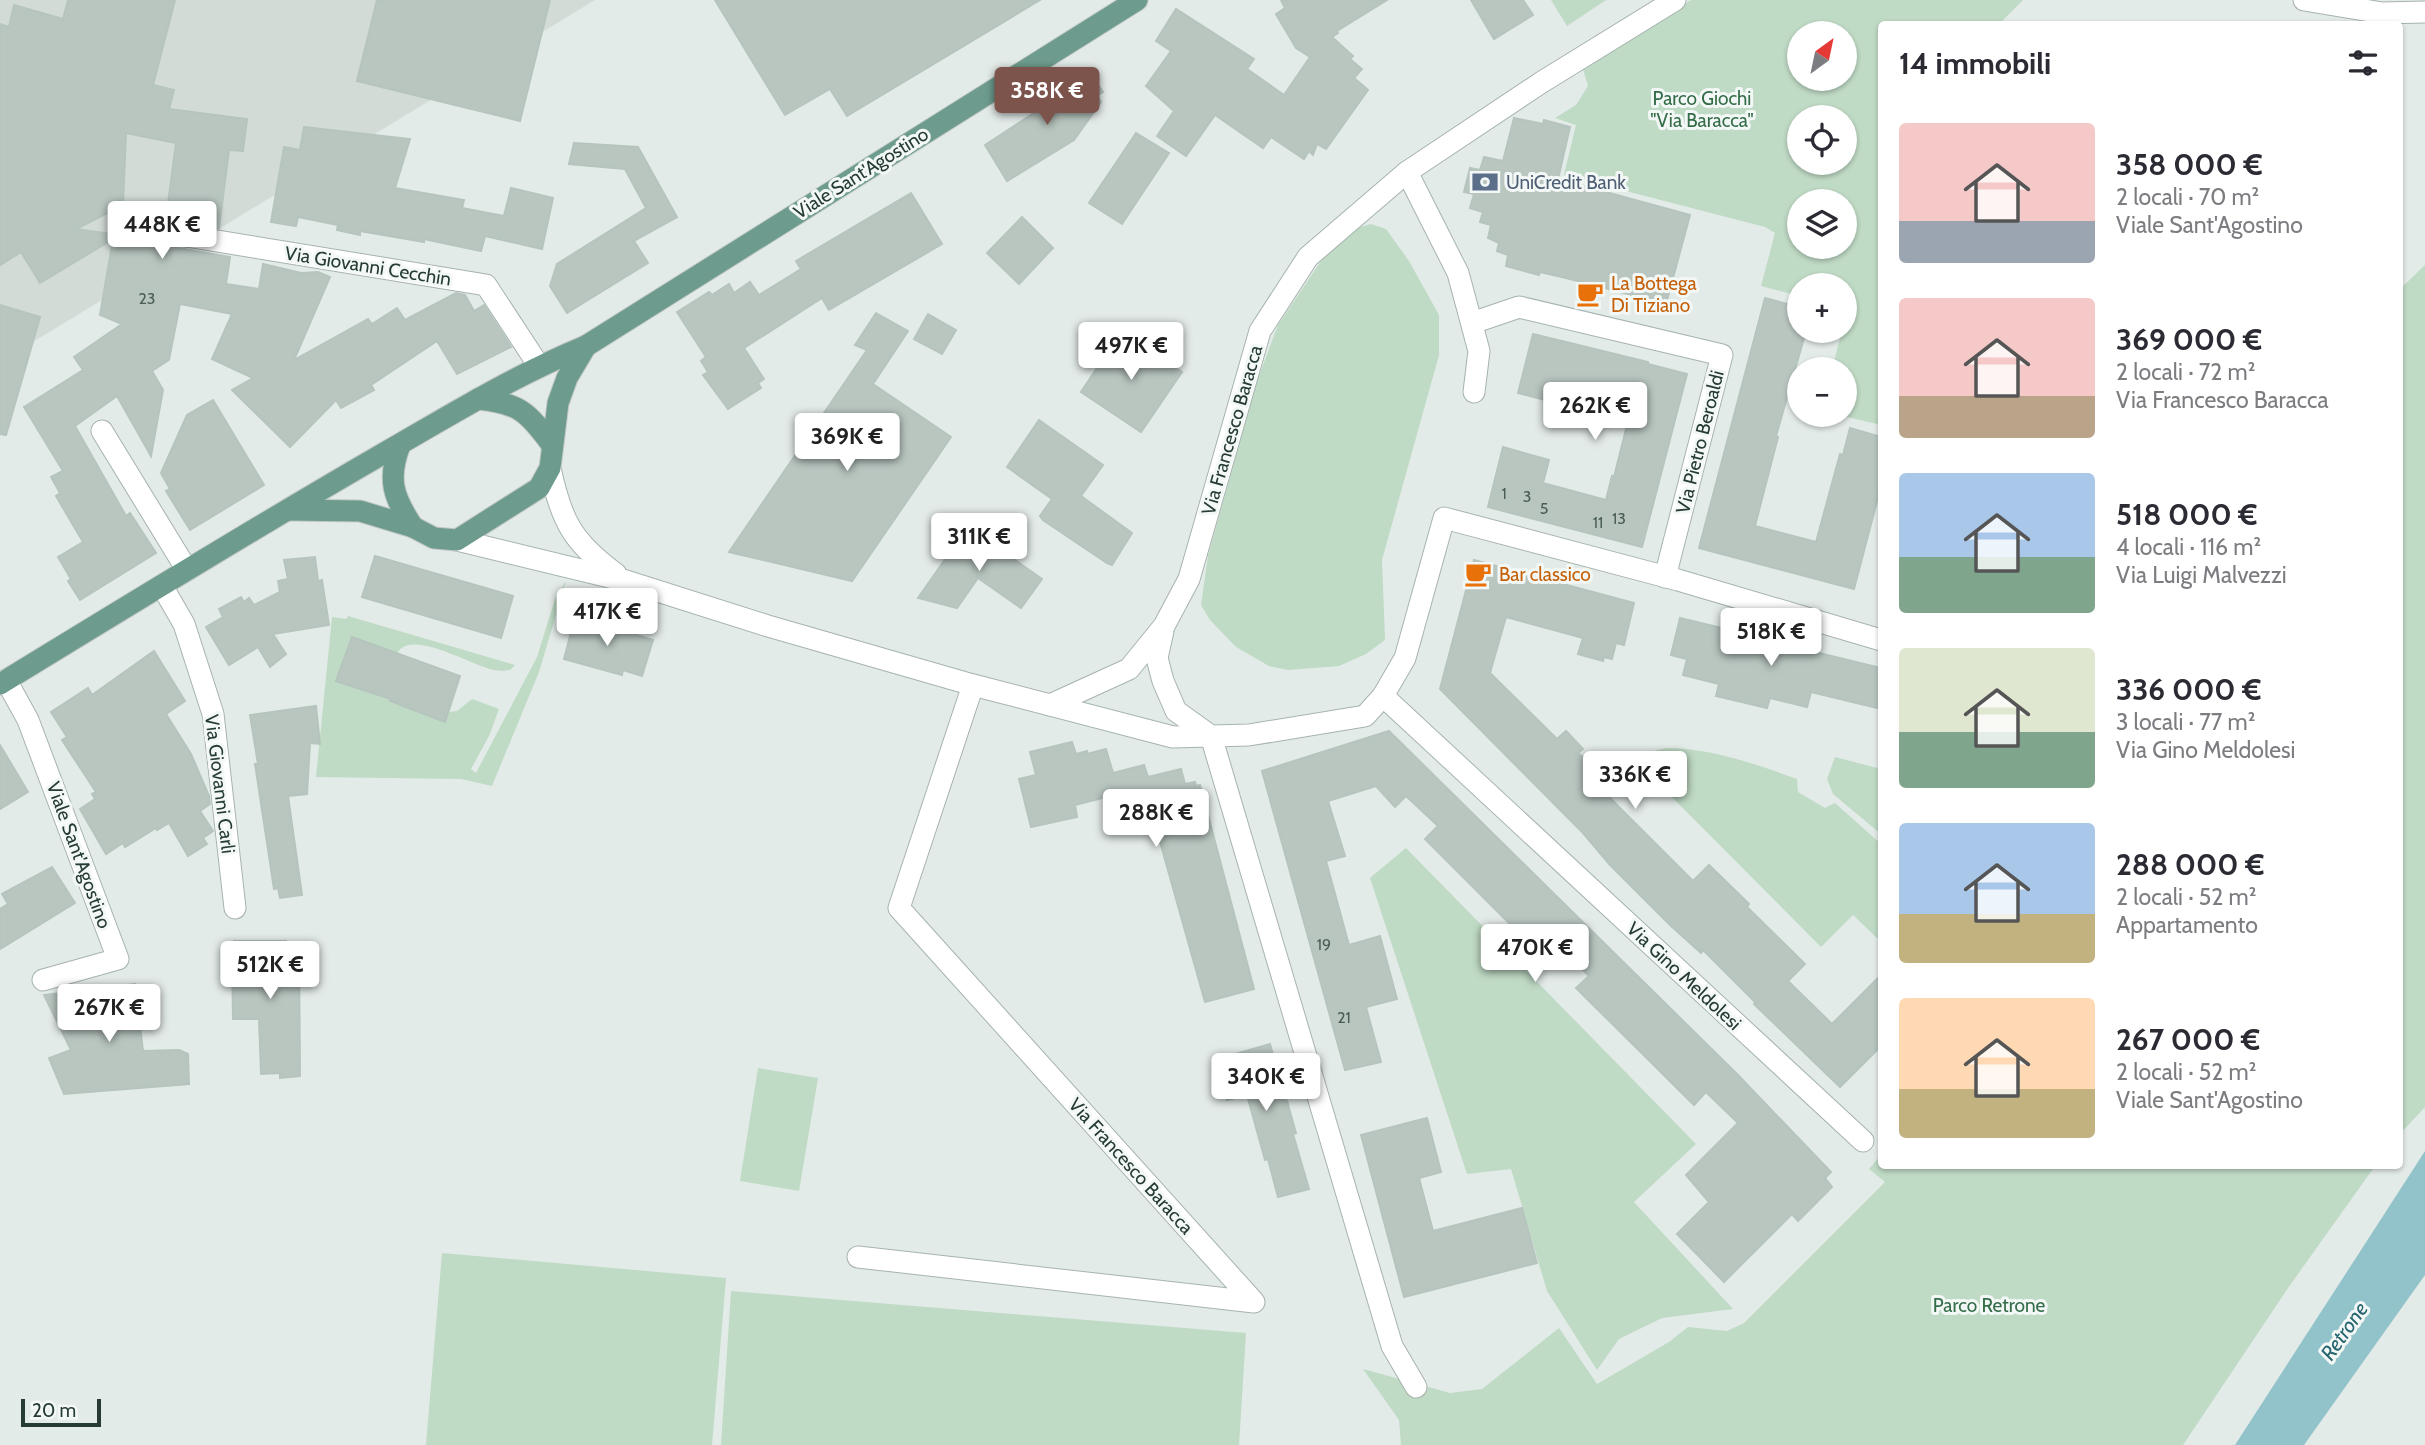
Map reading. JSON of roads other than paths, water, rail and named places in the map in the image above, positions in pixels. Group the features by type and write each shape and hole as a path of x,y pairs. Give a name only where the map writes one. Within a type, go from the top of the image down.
{"main road":[{"name":"Viale Sant'Agostino","path":"3,682 286,510 478,399 539,366 586,346 1137,0"},
{"name":"Viale Sant'Agostino","path":"550,468 558,403 567,378 586,346"},
{"path":"478,399 500,401 519,407 538,425 552,446"},
{"path":"400,445 393,463 394,492 413,527"},
{"path":"286,510 360,511 413,527 434,538 457,540 539,488 550,468"}],"street":[{"name":"Via Francesco Baracca","path":"1050,705 1129,669 1164,626 1189,579 1260,331 1308,257 1407,172 1542,82 1675,0"},
{"path":"2304,0 2382,13 2425,12"},
{"path":"1407,172 1458,273 1479,351 1474,392"},
{"name":"Via Giovanni Cecchin","path":"156,231 486,285 539,366"},
{"name":"Via Pietro Beroaldi","path":"1472,323 1519,307 1722,355 1665,577"},
{"path":"102,430 187,570"},
{"path":"550,468 557,505 572,532 593,557 626,581"},
{"path":"457,540 626,581 768,626 973,685 1173,737 1249,735 1365,716 1383,696 1405,658 1444,518 1665,577 1878,639"},
{"name":"Via Giovanni Carli","path":"162,586 184,624 213,714 235,908"},
{"path":"1164,626 1157,658 1163,681 1176,711 1211,736 1392,1346 1416,1388"},
{"name":"Viale Sant'Agostino","path":"3,682 28,720 118,959 43,980"},
{"name":"Via Francesco Baracca","path":"858,1257 1254,1302 899,908 973,685"},
{"name":"Via Gino Meldolesi","path":"1383,696 1863,1141"}],"water":[{"name":"Retrone","path":"2425,1151 2425,1275 2304,1445 2235,1445"}],"place":[{"name":"UniCredit Bank","path":"1485,182"},
{"name":"La Bottega Di Tiziano","path":"1590,294"},
{"name":"Bar classico","path":"1478,574"}],"park label":[{"name":"Parco Giochi \"Via Baracca\"","path":"1702,109"},
{"name":"Parco Retrone","path":"1989,1305"}]}
